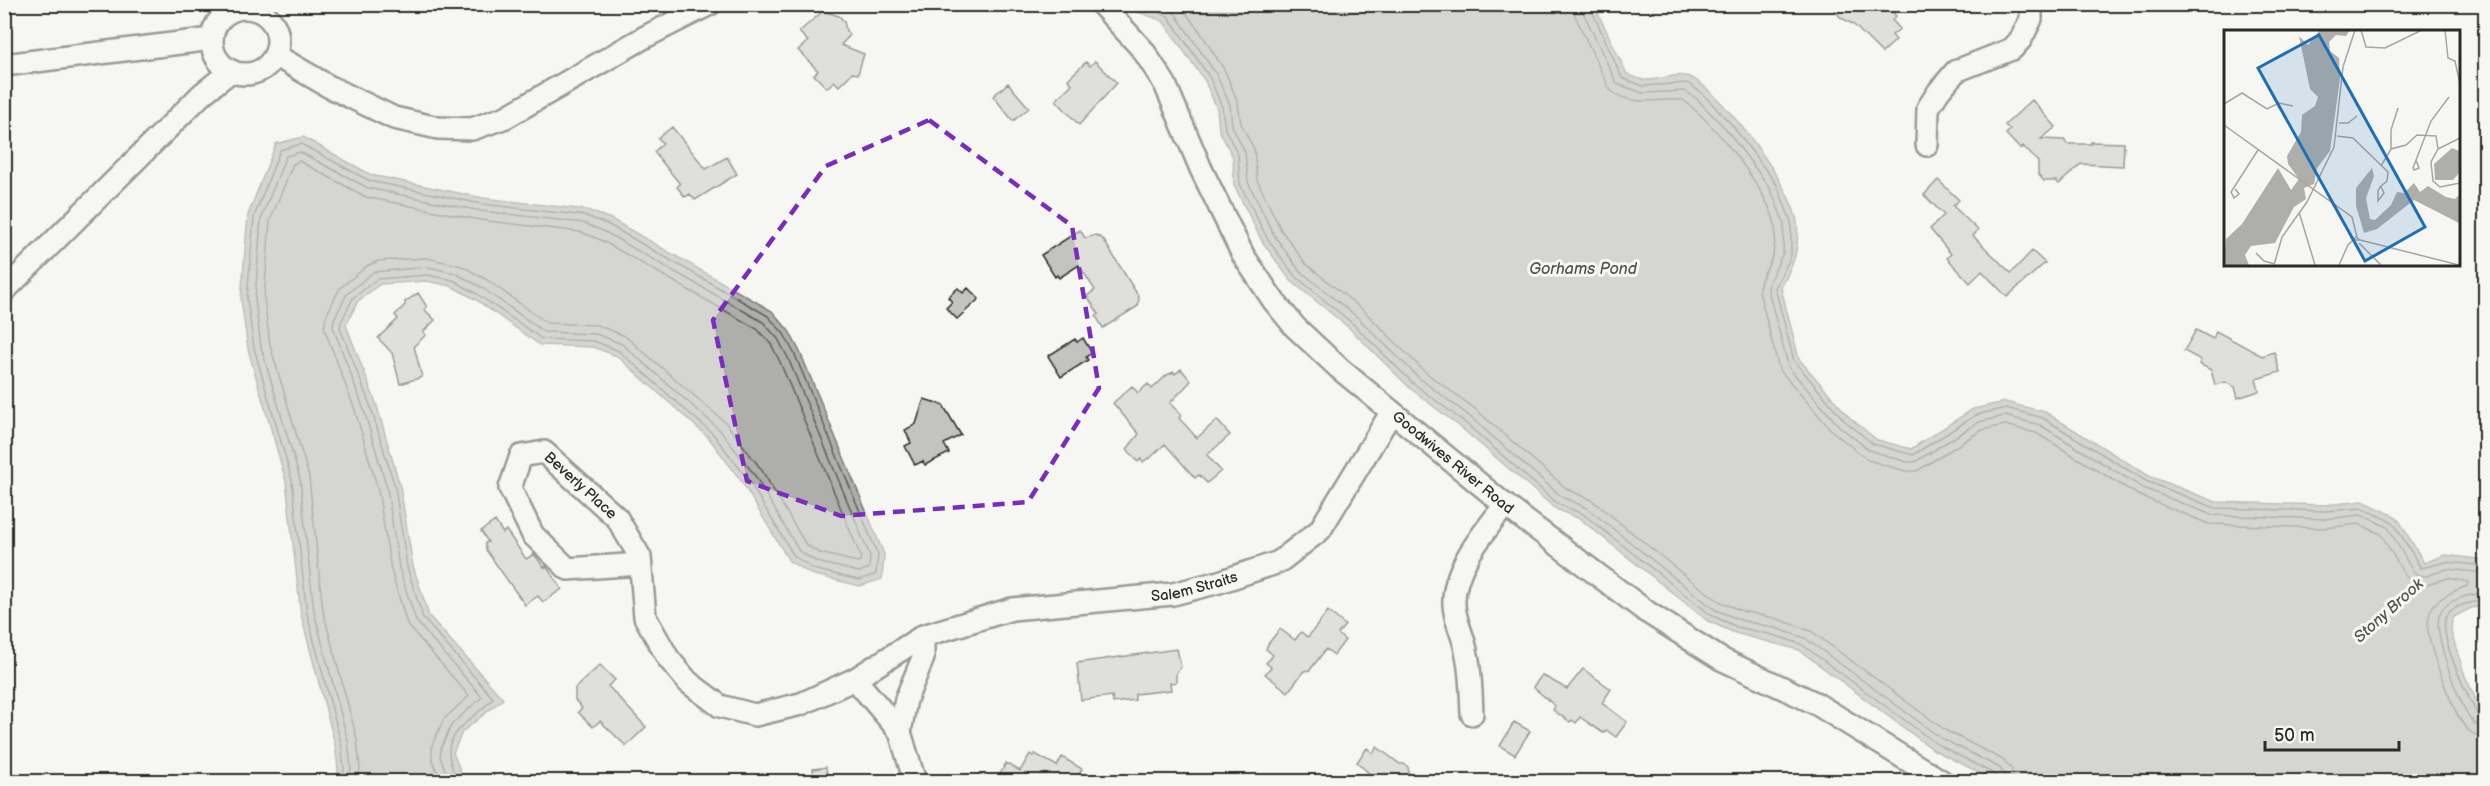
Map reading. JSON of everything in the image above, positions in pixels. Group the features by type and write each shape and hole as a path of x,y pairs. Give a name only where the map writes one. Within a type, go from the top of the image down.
{"street":[{"path":"275,55 328,86 394,118 438,128 472,129 506,117 645,37 710,4"},
{"name":"Goodwives River Road","path":"1101,4 1143,50 1165,84 1201,169 1239,246 1273,300 1295,327 1332,362 1505,505 1647,612 1721,658 1815,703 1943,782"},
{"path":"1927,145 1928,108 1939,92 1956,71 2012,49 2021,39 2031,19 2031,4"},
{"path":"260,8 277,30 278,42 275,55 267,66 256,72 243,74 231,71 220,63 214,52 212,39 215,26 223,16 234,9 260,8"},
{"path":"4,65 212,39"},
{"path":"4,291 202,94 231,71"},
{"name":"Salem Straits","path":"855,679 923,636 1012,609 1173,594 1219,582 1279,562 1320,530 1391,413"},
{"name":"Beverly Place","path":"640,564 568,569 533,535 510,488 521,456 544,452 617,518 639,557 640,564 645,617 668,658 688,682 720,706 755,715 801,704 855,679"},
{"path":"1472,714 1470,671 1466,648 1455,617 1455,590 1469,556 1505,505"},
{"path":"900,732 906,699 923,658 923,636"},
{"path":"855,679 900,732 915,782"}],"highlighted area":[{"path":"929,120 1072,226 1099,388 1028,502 841,516 747,481 713,320 826,166"}],"water":[{"name":"Gorhams Pond","path":"1127,5 1594,5 1627,74 1644,80 1690,77 1703,86 1737,120 1770,166 1793,208 1797,223 1795,257 1781,288 1799,359 1849,417 1877,440 1911,449 1973,409 2005,402 2045,412 2149,476 2216,502 2325,505 2363,501 2397,517 2424,563 2445,555 2485,560 2485,606 2471,608 2452,618 2451,632 2465,676 2485,719 2485,781 1996,781 1934,750 1799,650 1735,633 1708,621 1580,519 1556,509 1459,426 1411,389 1348,327 1290,280 1262,241 1234,185 1233,157 1219,130 1217,109 1205,81 1163,21 1133,10"},
{"path":"303,137 371,175 483,198 587,210 611,219 772,311 789,331 800,352 884,554 882,579 860,586 811,574 789,561 742,482 709,438 617,356 593,347 540,345 475,299 451,286 427,281 380,284 358,301 346,325 376,403 400,486 413,566 429,616 503,699 462,732 453,753 463,777 468,781 336,781 338,769 335,744 301,615 286,481 248,349 241,299 248,215 276,144"}],"building":[{"path":"1830,4 1885,4 1896,16 1892,20 1900,29 1892,35 1896,40 1882,53 1854,25 1840,17"},
{"path":"823,11 839,16 844,21 846,31 850,35 841,45 864,54 858,74 852,73 839,86 834,81 827,88 814,75 818,71 798,50 808,41 799,32"},
{"path":"1095,61 1117,83 1079,125 1056,100 1072,84 1068,79 1086,62 1090,66"},
{"path":"1008,83 1029,108 1013,121 993,96"},
{"path":"2032,100 2056,127 2041,139 2064,140 2067,144 2124,143 2123,166 2081,164 2059,184 2056,181 2044,181 2038,174 2038,162 2023,146 2020,149 2006,134 2010,130 2005,125"},
{"path":"672,127 706,169 727,157 737,174 695,200 690,194 685,197 677,187 680,184 654,152 663,143 658,138"},
{"path":"1938,180 1959,200 1953,206 1978,230 1973,236 2011,273 2032,251 2045,263 2007,297 1982,271 1970,283 1947,258 1951,254 1930,229 1944,215 1924,195"},
{"path":"1080,230 1085,238 1096,235 1103,239 1139,297 1138,306 1103,328 1096,316 1099,314 1087,296 1095,290 1079,265 1059,278 1057,275 1055,277 1041,255"},
{"path":"958,288 963,293 968,288 979,299 957,319 946,308 952,302 948,297"},
{"path":"418,293 427,307 424,309 435,320 423,332 426,335 414,346 422,377 400,384 392,353 378,338 398,319 395,315 405,305 405,302"},
{"path":"2196,330 2213,339 2216,331 2262,356 2274,352 2280,372 2256,379 2259,391 2238,398 2235,387 2225,382 2215,385 2211,370 2199,364 2201,360 2184,351"},
{"path":"1083,338 1092,353 1086,357 1088,360 1061,377 1048,356 1075,339 1077,342"},
{"path":"1181,369 1191,381 1170,403 1181,415 1179,418 1197,438 1217,420 1230,435 1207,455 1221,471 1207,483 1199,475 1195,478 1165,444 1149,459 1143,462 1141,459 1138,462 1127,449 1139,434 1113,403 1132,386 1138,393 1148,384 1152,389 1167,375 1174,372 1175,374"},
{"path":"924,399 943,405 961,435 944,444 949,453 925,465 923,461 915,465 905,446 911,443 905,430 916,424"},
{"path":"495,521 503,533 506,530 526,559 534,554 544,567 546,566 562,589 543,602 538,596 525,605 486,550 485,543 488,542 481,531"},
{"path":"1328,611 1345,625 1338,634 1345,640 1334,655 1326,649 1310,670 1304,671 1288,692 1265,674 1271,667 1266,663 1273,655 1266,649 1268,644 1280,629 1295,640 1301,632 1308,637"},
{"path":"1177,649 1181,667 1176,673 1176,682 1170,683 1171,690 1135,694 1135,700 1113,703 1112,696 1081,700 1077,663"},
{"path":"600,665 615,680 608,686 646,727 626,746 600,721 593,727 578,712 582,708 575,700 575,688"},
{"path":"1583,669 1611,689 1602,703 1627,722 1616,737 1606,730 1603,733 1580,717 1576,723 1572,720 1570,722 1553,710 1555,706 1533,687 1542,675 1567,689"},
{"path":"1514,722 1530,731 1515,755 1500,746"},
{"path":"1377,747 1400,764 1408,767 1410,782 1378,782 1357,762 1367,748 1373,753"},
{"path":"1030,754 1033,756 1035,754 1057,766 1062,757 1082,769 1077,778 1082,782 1008,782 999,776 1006,763 1020,771"},
{"path":"826,767 828,782 814,782 813,769"}],"water label":[{"name":"Stony Brook","path":"2389,611"}]}
